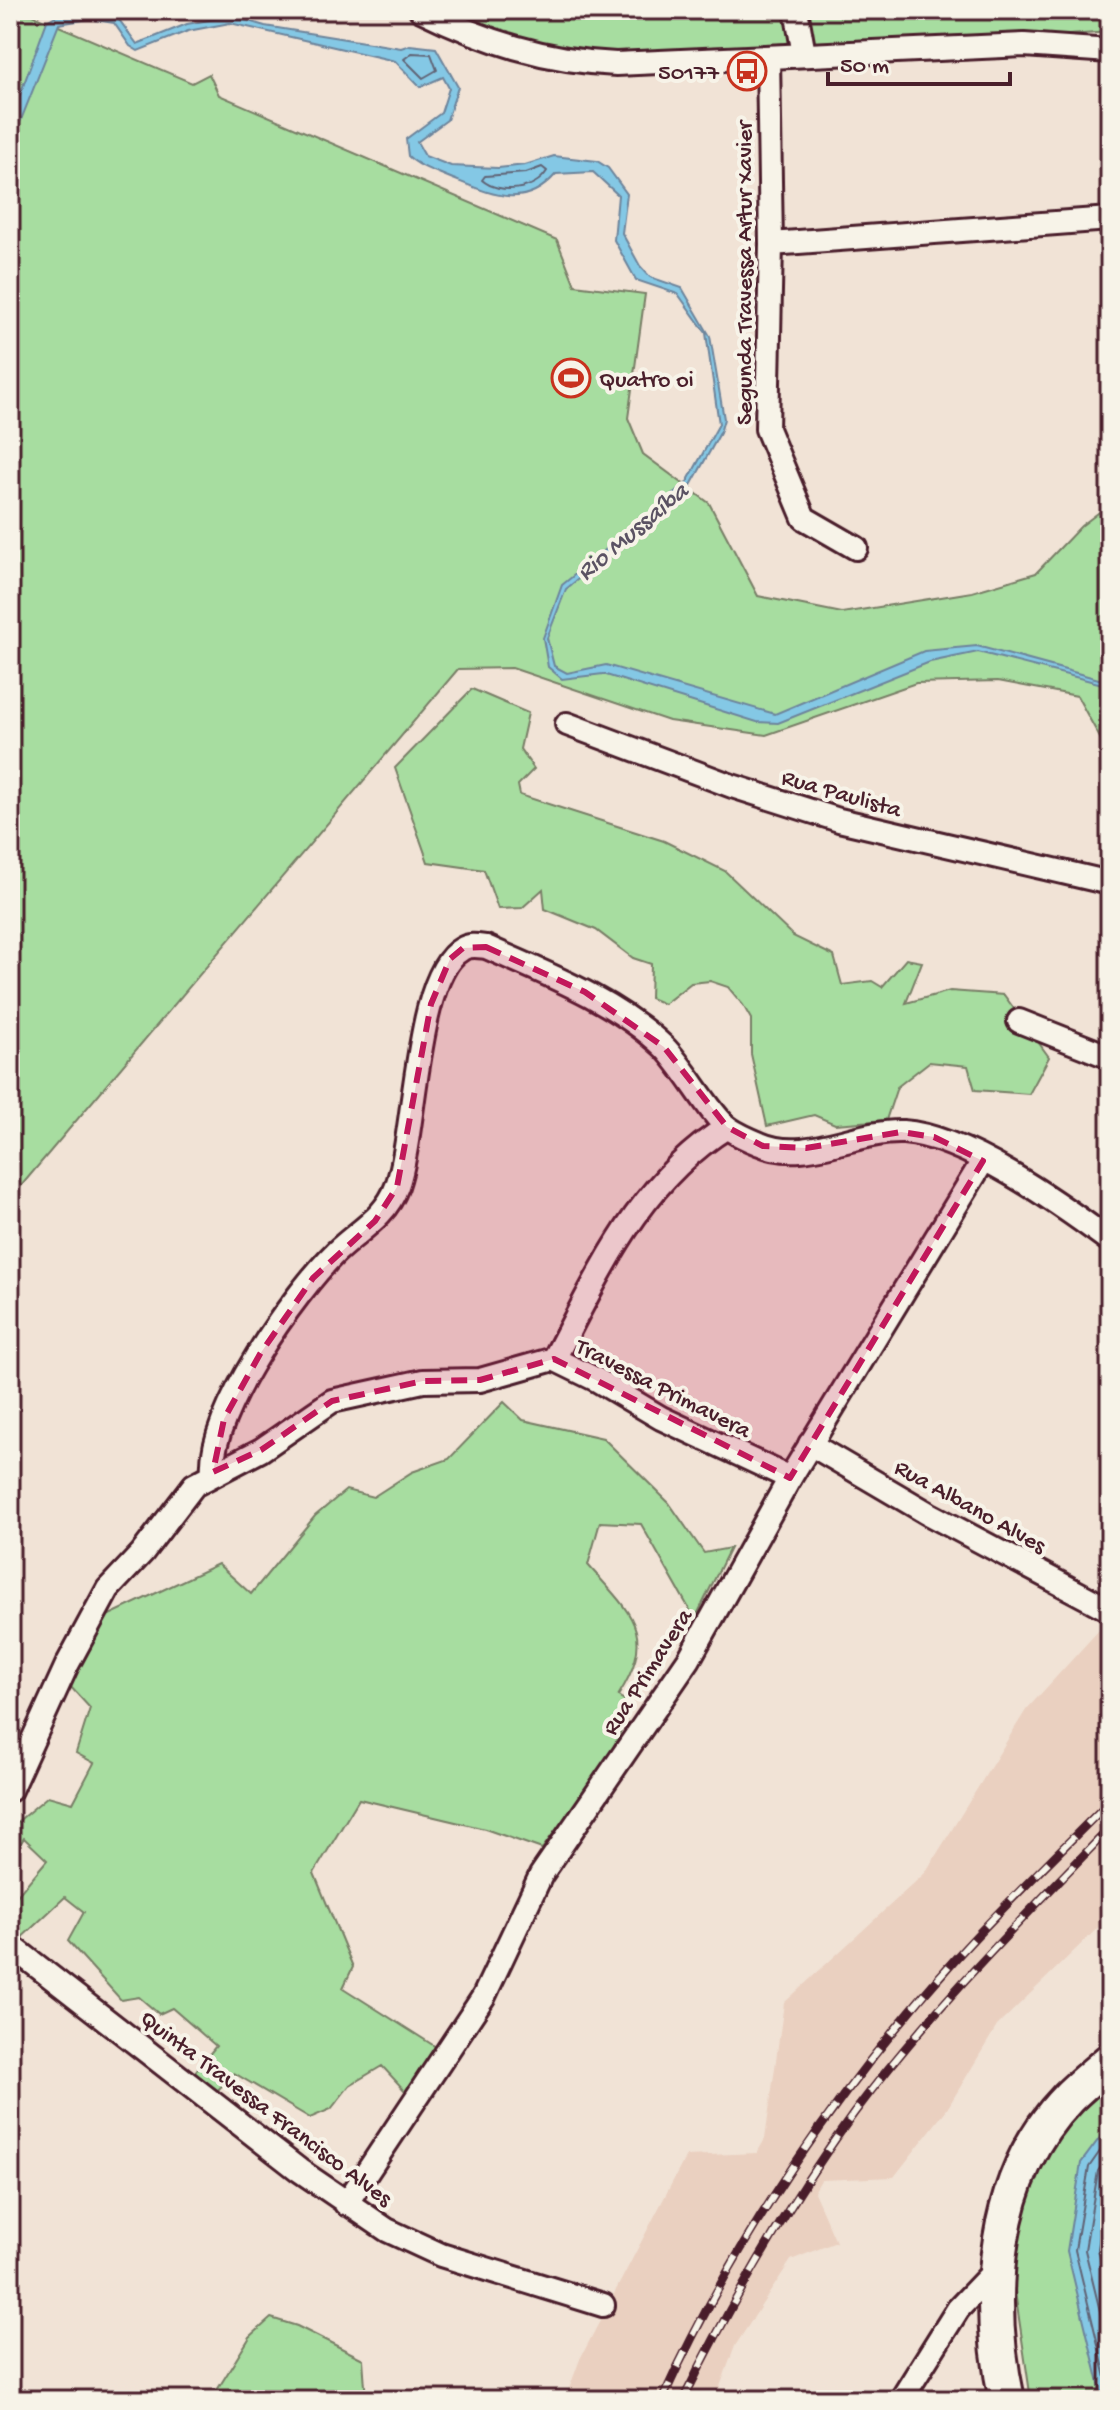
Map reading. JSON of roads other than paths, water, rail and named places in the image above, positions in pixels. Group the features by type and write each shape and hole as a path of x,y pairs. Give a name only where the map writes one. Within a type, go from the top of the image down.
{"main road":[{"path":"1007,2400 994,2310 1002,2230 1027,2157 1067,2099 1110,2061"}],"street":[{"path":"421,10 452,25 532,54 568,62 616,64 1024,45 1110,51"},
{"path":"796,10 804,54"},
{"name":"Segunda Travessa Artur Xavier","path":"768,57 771,244 767,429 804,518 856,548"},
{"path":"771,244 1110,219"},
{"name":"Rua Paulista","path":"567,724 758,795 839,820 1110,883"},
{"path":"213,1472 213,1453 224,1419 260,1354 313,1278 337,1251 375,1221 397,1187 428,1017 450,959 463,948 474,945 503,954 585,992 630,1020 674,1058 727,1127 763,1146 782,1150 901,1132 934,1137 983,1161 1110,1241"},
{"path":"1019,1021 1110,1057"},
{"path":"554,1359 605,1262 640,1208 671,1168 727,1127"},
{"name":"Rua Primavera","path":"346,2204 484,1996 541,1875 689,1659 810,1444 983,1161"},
{"name":"Travessa Primavera","path":"10,1790 67,1665 108,1589 142,1553 180,1499 213,1472 261,1450 332,1401 423,1381 480,1380 554,1359 661,1418 790,1478"},
{"name":"Rua Albano Alves","path":"810,1444 929,1514 1108,1609"},
{"name":"Quinta Travessa Francisco Alves","path":"10,1945 346,2204 387,2230 441,2255 603,2305"},
{"path":"908,2396 958,2309 1000,2265"}],"water":[{"name":"Rio Mussaíba","path":"89,11 117,17 137,44 187,24 231,16 265,26 401,48 410,45 436,48 458,87 447,120 417,142 425,156 451,166 498,168 525,165 554,156 597,161 608,168 627,194 622,233 640,266 650,277 682,288 710,336 724,419 720,433 690,487 566,589 547,638 554,666 567,673 606,665 775,714 924,651 977,646 1110,682 1110,686 978,652 930,662 778,723 757,722 603,674 562,679 548,667 543,638 562,585 686,484 719,424 706,333 678,294 636,280 614,240 618,195 593,172 556,174 532,192 507,196 481,190 429,169 408,156 406,139 441,113 449,88 443,77 420,87 395,61 230,23 188,31 138,51 130,46 114,23 89,19 59,24 17,130 10,137 10,122 47,21 59,14"},
{"path":"1110,2124 1110,2400 1103,2400 1067,2251 1081,2163"}],"railway":[{"path":"662,2400 722,2281 831,2112 913,2007 957,1957 1110,1801"},
{"path":"683,2400 762,2253 854,2113 945,2002 1110,1828"}],"place":[{"name":"50177","path":"747,71"},
{"name":"Quatro oi","path":"571,378"}]}
